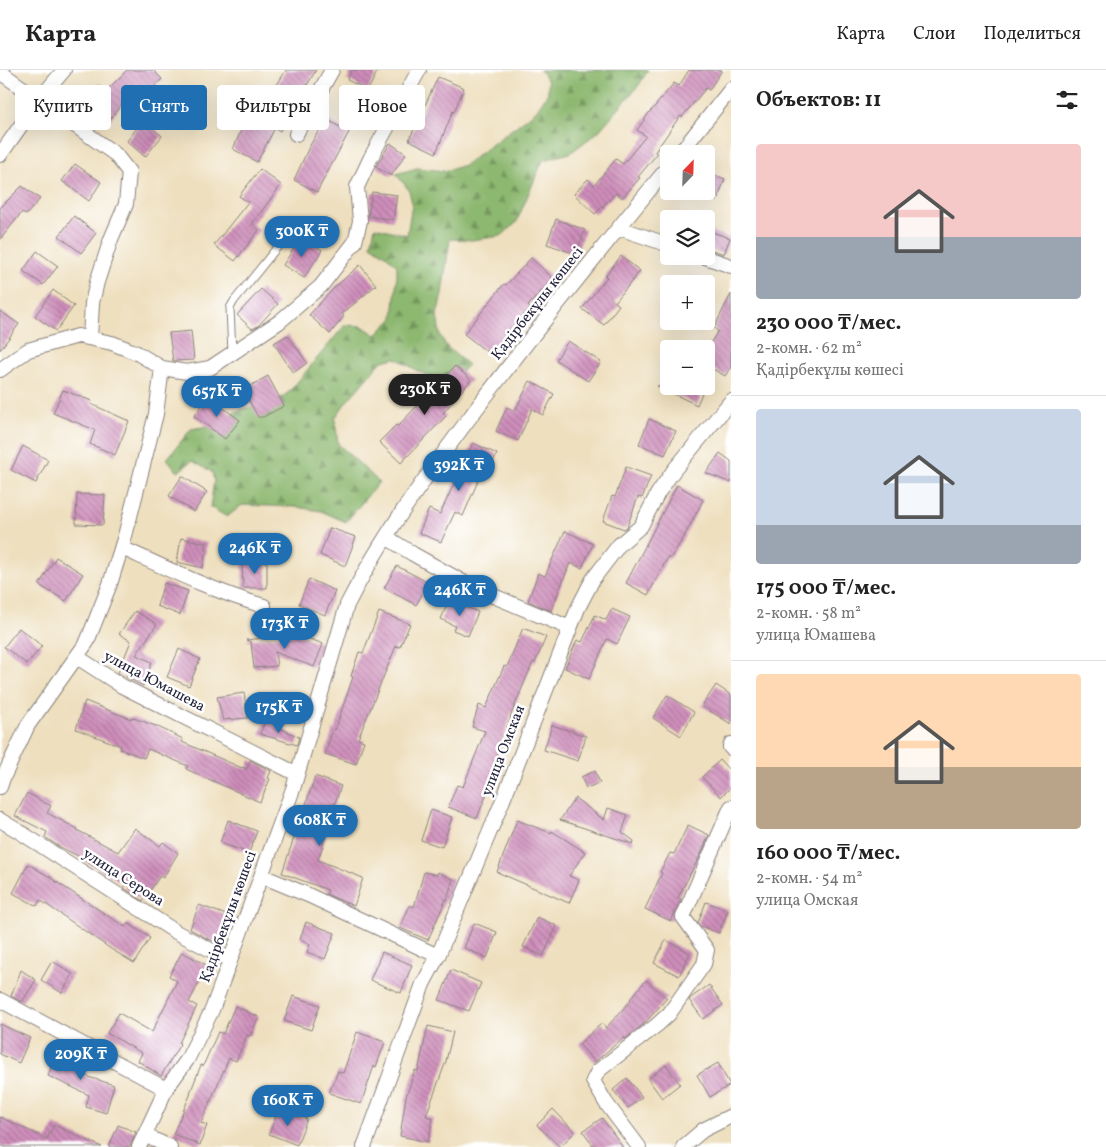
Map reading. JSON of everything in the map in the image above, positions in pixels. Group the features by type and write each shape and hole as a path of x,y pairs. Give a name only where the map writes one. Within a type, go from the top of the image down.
{"street":[{"path":"52,85 64,70"},
{"path":"296,134 332,70"},
{"path":"0,370 28,350 78,336 112,342 137,353 162,368 187,372 210,368 279,322 321,286 354,242 360,221 357,187 371,157 419,70"},
{"path":"0,72 18,85"},
{"path":"685,145 731,89"},
{"path":"0,155 18,130"},
{"path":"81,130 115,154 129,172 126,204 97,282 92,303 90,338"},
{"name":"Қадірбекұлы көшесі","path":"142,1141 166,1088 186,1060 212,1010 293,789 347,605 361,578 436,462 510,364 660,177"},
{"path":"619,228 660,242"},
{"path":"715,260 731,266"},
{"path":"0,787 28,725 87,642 110,584 122,548 156,414 162,368"},
{"name":"улица Омская","path":"364,1147 422,984 438,956 503,800 578,608 593,579 619,545 641,526 658,493 674,470 731,401"},
{"path":"386,537 472,587 570,628"},
{"path":"122,548 187,577 264,606"},
{"name":"улица Юмашева","path":"77,657 122,686 297,774"},
{"path":"731,744 731,748"},
{"path":"639,1147 606,1103 593,1081 598,1071 669,1014 704,964 707,950 683,917 731,807"},
{"name":"улица Серова","path":"0,820 176,932 230,960"},
{"path":"262,876 317,899 438,956"},
{"path":"0,1000 166,1088"},
{"path":"683,1147 703,1130 731,1116"},
{"path":"142,1141 170,1147"}],"lane":[{"path":"232,354 230,308 283,240"}],"green space":[{"path":"540,70 648,70 639,85 598,132 570,153 543,160 516,223 501,236 472,240 450,239 437,315 440,335 447,347 468,365 449,384 418,371 396,358 382,361 347,401 335,418 338,444 379,482 346,522 321,511 296,507 242,505 227,517 210,507 214,481 212,472 192,461 178,472 167,459 191,429 213,425 237,411 278,400 289,392 345,325 362,326 376,335 393,318 397,266 386,255 371,245 375,227 407,235 412,204 409,190 396,174 417,168 445,171 465,165 536,111 548,93 548,81"}],"building":[{"path":"127,70 153,70 162,79 156,85 121,85 121,105 111,118 111,86"},
{"path":"286,70 316,70 307,85 277,85"},
{"path":"352,70 378,70 370,85 358,85 347,80"},
{"path":"689,70 722,70 709,90 706,88 682,117 680,116 655,152 657,154 638,177 640,178 622,198 616,193 595,214 574,194 588,179 594,185 616,159 623,164 646,136 637,130 651,110 674,83 679,86"},
{"path":"438,77 464,88 436,153 409,140 414,130 425,130 425,105"},
{"path":"329,121 339,126 339,130 349,132 317,192 294,180 309,147 319,130 329,130"},
{"path":"135,130 155,130 162,136 145,157 127,141"},
{"path":"241,130 274,130 257,162 233,149"},
{"path":"390,143 406,154 391,176 376,167"},
{"path":"75,164 101,182 89,201 62,181"},
{"path":"260,169 281,185 252,224 259,230 235,261 214,245 248,202 239,196"},
{"path":"715,175 725,179 717,201 714,200"},
{"path":"22,186 40,199 26,215 22,212 0,240 0,208"},
{"path":"372,192 397,195 393,220 368,216"},
{"path":"74,216 96,233 81,253 59,236"},
{"path":"556,219 585,230 576,254 547,244"},
{"path":"715,233 730,238 724,254 715,251"},
{"path":"301,237 322,250 304,278 283,265"},
{"path":"37,251 58,266 43,285 23,271"},
{"path":"621,256 640,271 615,302 619,305 604,325 582,309"},
{"path":"531,258 553,278 528,306 530,308 512,327 491,355 464,334 504,284 506,285"},
{"path":"360,265 376,285 342,314 344,316 330,334 309,315 334,288"},
{"path":"261,289 278,304 258,326 252,329 237,315"},
{"path":"53,290 74,306 56,331 35,316"},
{"path":"731,294 731,367 725,376 715,370 715,340 712,340 718,331 715,326"},
{"path":"0,311 19,324 0,350"},
{"path":"191,331 194,360 173,361 169,333"},
{"path":"288,335 307,363 293,373 274,343"},
{"path":"568,341 601,362 588,381 556,360"},
{"path":"455,366 471,380 443,413 446,416 401,463 379,442 396,425 398,426"},
{"path":"268,376 284,406 263,417 258,417 243,390"},
{"path":"530,381 554,394 543,415 532,409 518,441 496,431 507,407 515,411"},
{"path":"63,390 92,401 91,404 129,421 115,455 90,444 95,430 53,413"},
{"path":"676,395 701,395 697,405"},
{"path":"208,397 240,420 225,439 194,416"},
{"path":"649,419 676,431 665,455 639,444"},
{"path":"473,443 497,454 486,476 481,474 463,516 455,512 441,542 419,533 429,509 440,514"},
{"path":"23,446 48,460 36,483 11,470"},
{"path":"720,453 731,461 731,483 706,473"},
{"path":"626,467 651,476 642,498 638,497 627,527 624,529 603,521 612,496 615,497"},
{"path":"182,476 207,492 194,512 169,496"},
{"path":"677,485 703,500 684,537 670,559 668,557 648,595 626,583"},
{"path":"77,494 105,495 103,525 76,524"},
{"path":"330,528 356,537 345,566 320,555"},
{"path":"565,531 593,544 582,568 570,563 551,611 528,601 538,573 545,576"},
{"path":"181,538 207,543 203,568 177,562"},
{"path":"56,557 83,574 66,601 39,585"},
{"path":"242,562 267,562 267,588 243,588"},
{"path":"397,566 429,583 416,605 384,588"},
{"path":"309,579 335,591 325,615 299,604"},
{"path":"164,583 188,591 180,615 157,606"},
{"path":"449,600 478,612 468,636 453,630 455,626 441,619"},
{"path":"612,609 630,617 617,644 607,639 589,679 565,668 577,640 582,642 595,615 606,620"},
{"path":"135,611 157,624 136,655 152,662 143,686 118,673 131,641 119,634"},
{"path":"379,612 410,624 400,647 396,646 358,739 364,741 356,764 325,754 353,677 351,676 359,652 363,653"},
{"path":"19,628 42,646 27,664 4,647"},
{"path":"523,628 546,637 535,663 533,662 510,717 497,755 502,757 477,818 448,807 457,785 463,787 485,731 472,727 479,705 486,708 504,666 507,667"},
{"path":"292,632 323,644 314,667 275,652 277,666 254,668 251,642 246,640 291,635"},
{"path":"179,649 200,659 189,686 167,677"},
{"path":"716,685 731,695 731,724 702,706"},
{"path":"244,693 248,718 223,720 217,697"},
{"path":"667,695 694,712 681,736 653,718"},
{"path":"85,701 131,719 131,717 156,726 183,739 182,742 242,768 247,769 250,760 271,771 268,778 270,779 260,802 186,769 188,766 148,749 144,758 120,749 121,746 76,729"},
{"path":"265,721 299,737 297,745 260,734"},
{"path":"552,725 586,736 578,761 544,750"},
{"path":"720,760 731,772 731,787 721,797 702,777"},
{"path":"595,771 600,783 586,788 581,777"},
{"path":"315,776 341,786 329,819 331,820 318,860 363,878 354,906 326,894 328,890 282,873"},
{"path":"27,793 51,806 47,813 118,852 135,828 160,846 163,842 178,853 163,878 160,876 143,901 124,888 126,885 45,837 47,832 15,816"},
{"path":"575,798 604,820 608,808 628,815 622,832 634,841 633,844 560,820"},
{"path":"431,810 452,817 442,847 421,840"},
{"path":"228,820 257,831 249,853 220,843"},
{"path":"517,820 551,833 552,831 585,852 569,876 579,880 569,903 497,872"},
{"path":"688,825 709,835 678,897 681,899 671,921 645,909 662,873 660,872 670,853 674,854"},
{"path":"28,864 125,927 128,923 150,938 134,963 40,900 37,906 13,893"},
{"path":"424,872 437,875 438,872 453,879 447,900 428,940 400,928 410,905 414,907"},
{"path":"706,902 728,910 719,933 700,926 698,923"},
{"path":"199,905 229,916 219,943 190,929"},
{"path":"537,917 557,926 543,956 523,947"},
{"path":"306,922 335,933 325,959 307,952 310,944 300,939"},
{"path":"474,923 497,932 487,958 464,948"},
{"path":"666,940 690,953 679,976 654,963"},
{"path":"182,952 208,966 189,1002 197,1006 180,1044 161,1076 138,1061 142,1053 107,1033 119,1013 152,1032 177,981 169,976"},
{"path":"382,952 412,965 401,993 370,980"},
{"path":"52,961 73,974 62,993 41,980"},
{"path":"21,970 36,980 22,1002 11,996"},
{"path":"451,970 481,983 469,1011 439,1000"},
{"path":"646,980 667,998 645,1023 625,1039 624,1037 595,1062 579,1044 602,1023 606,1028"},
{"path":"709,985 723,1005 703,1019 689,1000"},
{"path":"293,996 320,1005 311,1030 284,1021"},
{"path":"235,1006 259,1017 250,1036 247,1035 236,1061 229,1058 201,1123 207,1125 200,1145 173,1134 201,1065 203,1066 218,1032 223,1034"},
{"path":"0,1024 30,1038 19,1063 0,1054"},
{"path":"428,1026 453,1032 446,1061 426,1116 433,1118 428,1142 400,1136 406,1097 415,1070 418,1071"},
{"path":"357,1032 385,1042 376,1067 374,1066 361,1104 329,1093 338,1071 343,1073"},
{"path":"58,1049 85,1062 79,1074 114,1085 106,1113 86,1107 89,1095 48,1076"},
{"path":"718,1063 730,1085 710,1097 697,1075"},
{"path":"666,1065 680,1084 662,1098 648,1079"},
{"path":"627,1078 642,1097 628,1108 613,1090"},
{"path":"279,1108 307,1119 297,1145 269,1134"},
{"path":"553,1109 575,1132 560,1147 537,1125"},
{"path":"0,1117 47,1139 54,1125 102,1147 5,1147 0,1145"},
{"path":"602,1118 623,1147 594,1147 583,1131"},
{"path":"118,1125 136,1132 130,1147 109,1147"}]}
